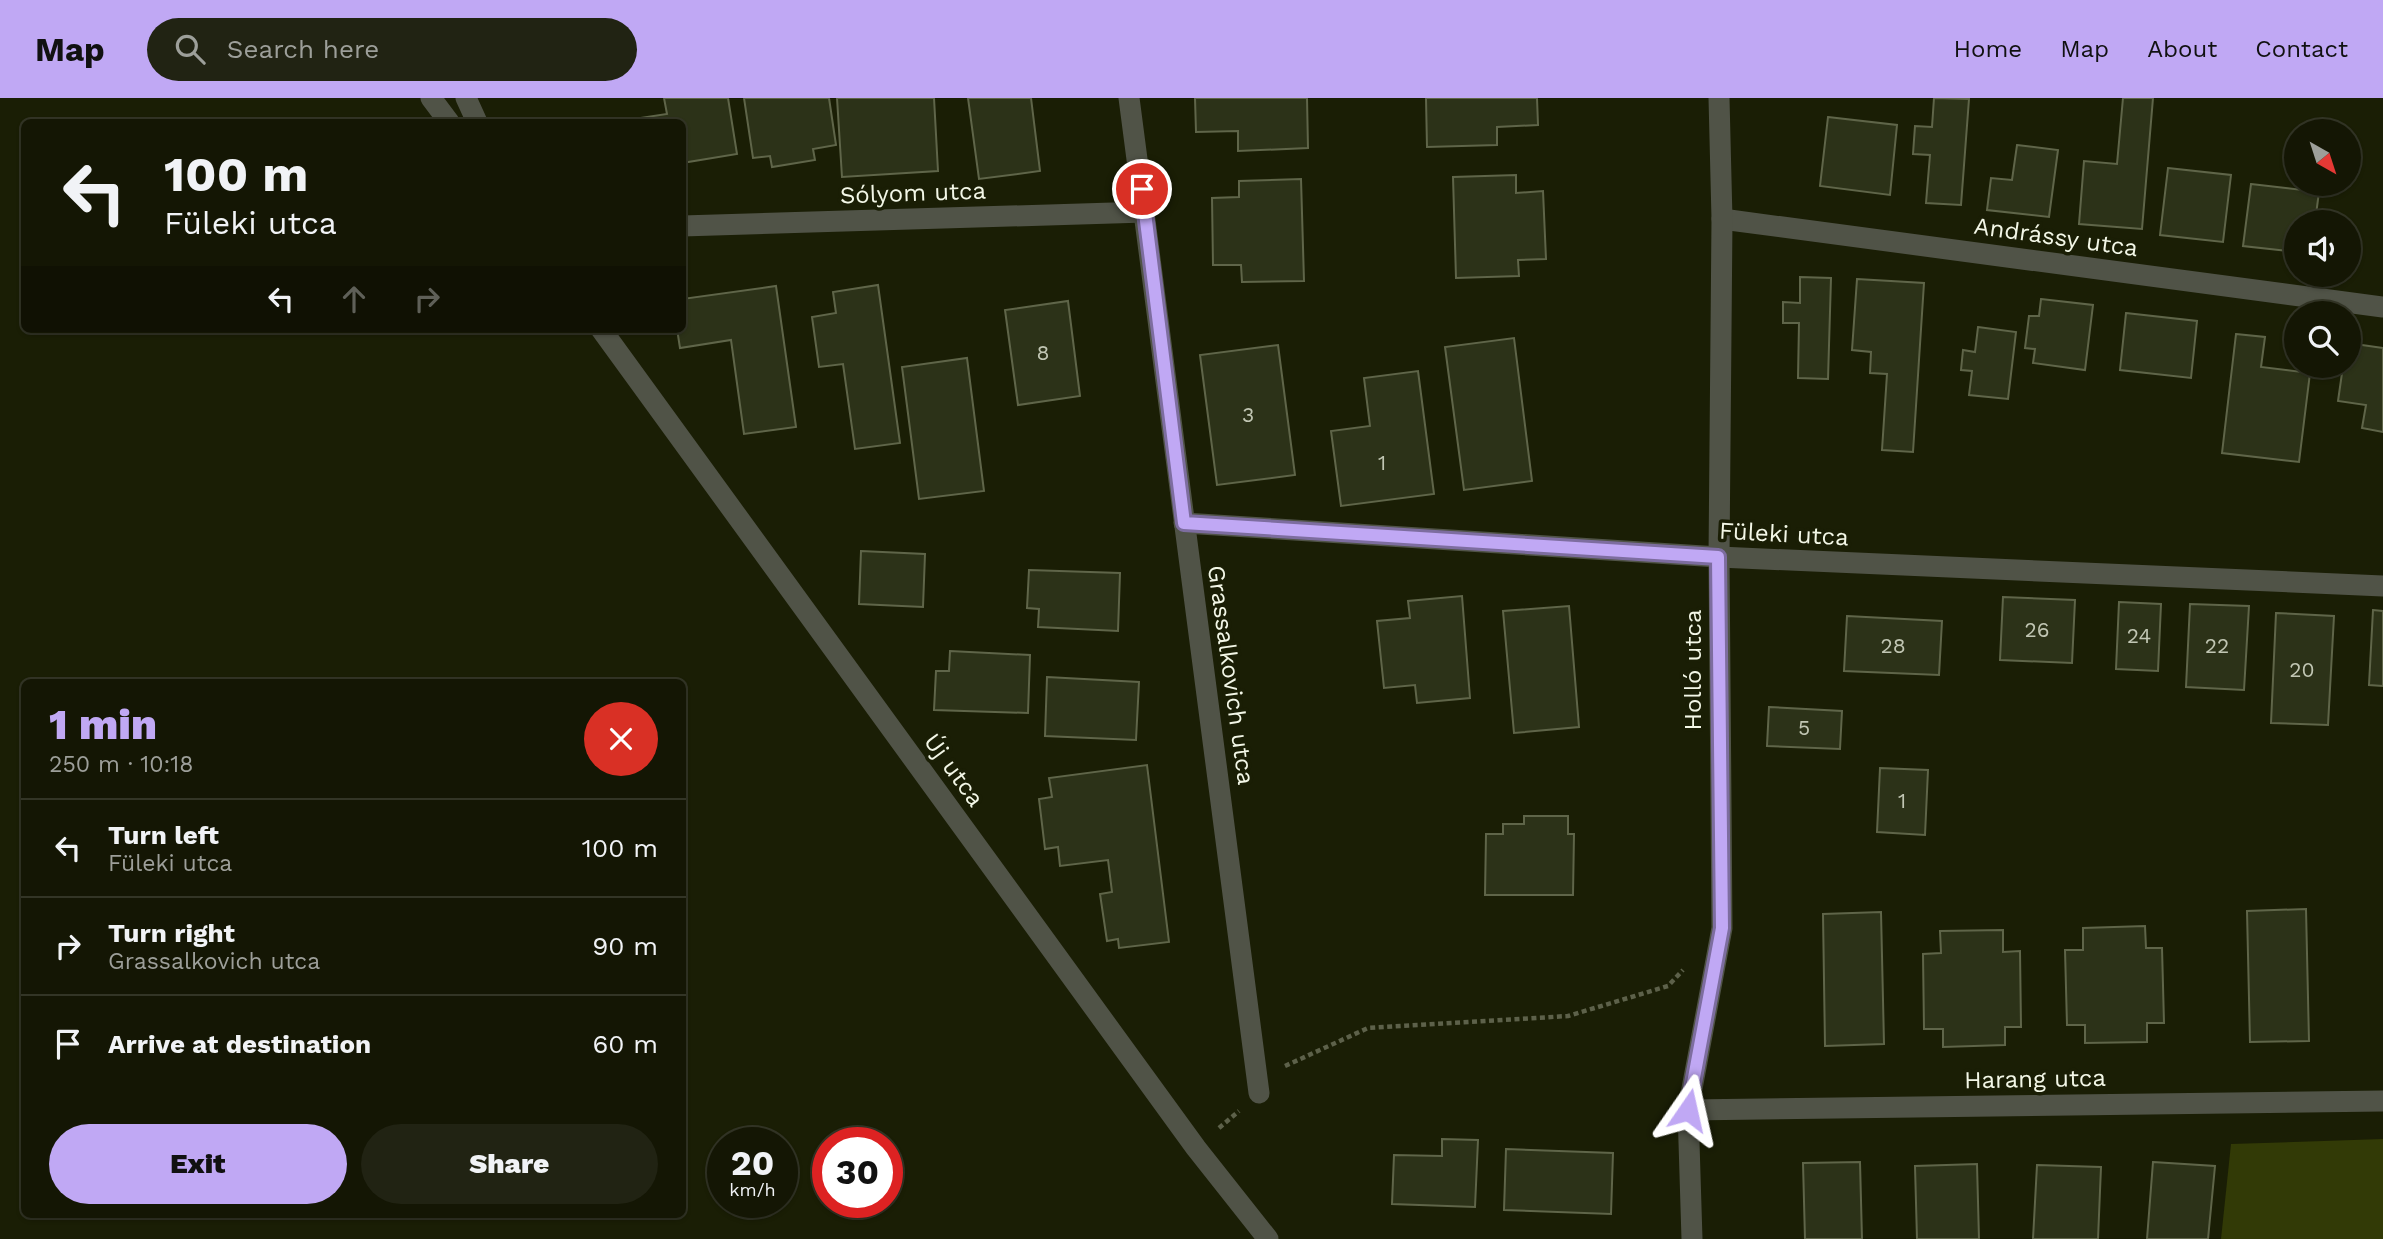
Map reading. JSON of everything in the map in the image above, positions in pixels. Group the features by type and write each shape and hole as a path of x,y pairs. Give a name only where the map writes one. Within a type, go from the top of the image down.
{"street":[{"path":"431,98 447,119"},
{"path":"466,98 476,119"},
{"name":"Grassalkovich utca","path":"1129,98 1259,1093"},
{"name":"Holló utca","path":"1692,1239 1688,1110 1722,928 1718,557 1722,219 1719,98"},
{"name":"Sólyom utca","path":"686,226 1145,212"},
{"name":"Andrássy utca","path":"1722,219 2383,307"},
{"name":"Új utca","path":"604,333 1196,1147 1268,1239"},
{"name":"Füleki utca","path":"1184,523 1718,557 2383,586"},
{"name":"Harang utca","path":"1688,1110 2383,1101"}],"path":[{"path":"1196,1147 1259,1093 1288,1064 1368,1028 1568,1016 1668,986 1686,967"}],"green space":[{"path":"2383,1139 2383,1239 2221,1239 2231,1144"}],"building":[{"path":"664,98 728,98 737,154 686,162 686,119 640,118 667,114"},
{"path":"744,98 829,98 836,145 813,149 815,160 772,167 770,156 753,158"},
{"path":"837,98 934,98 938,171 842,177"},
{"path":"968,98 1031,98 1040,171 979,179"},
{"path":"1195,98 1307,98 1308,148 1238,151 1238,131 1196,132"},
{"path":"1426,98 1537,98 1538,125 1497,127 1497,145 1427,147"},
{"path":"1934,98 1969,99 1961,205 1926,203 1930,155 1913,154 1915,126 1932,127"},
{"path":"2123,98 2153,98 2142,229 2079,224 2084,161 2117,164"},
{"path":"1828,117 1897,125 1890,195 1820,186"},
{"path":"2017,145 2058,150 2049,217 1987,210 1991,178 2012,180"},
{"path":"2168,168 2231,175 2223,242 2160,235"},
{"path":"1516,175 1516,193 1543,191 1546,259 1518,260 1519,276 1456,278 1453,177"},
{"path":"1301,179 1304,281 1242,282 1241,265 1213,265 1212,198 1239,197 1239,181"},
{"path":"2251,184 2284,188 2284,196 2318,196 2317,210 2284,210 2284,251 2243,246"},
{"path":"1800,277 1831,278 1828,379 1798,378 1799,323 1783,323 1783,302 1800,303"},
{"path":"1857,279 1924,283 1913,452 1882,450 1887,374 1870,373 1871,352 1852,350"},
{"path":"878,285 900,443 855,449 843,364 819,367 812,317 836,313 833,292"},
{"path":"776,286 796,427 744,434 731,340 680,348 678,333 686,333 686,298"},
{"path":"2041,299 2093,305 2085,370 2033,363 2035,349 2025,348 2029,316 2039,316"},
{"path":"1068,301 1080,396 1018,405 1005,310"},
{"path":"2126,313 2197,321 2191,378 2120,370"},
{"path":"1978,327 2016,332 2008,399 1969,395 1972,371 1961,370 1963,350 1975,352"},
{"path":"2236,334 2265,337 2261,367 2284,370 2284,378 2309,378 2299,462 2222,453"},
{"path":"1514,338 1532,481 1464,490 1445,347"},
{"path":"1278,345 1295,475 1217,485 1200,355"},
{"path":"2361,345 2383,348 2383,432 2362,428 2366,405 2338,401 2341,378 2361,378"},
{"path":"967,358 984,491 919,499 902,367"},
{"path":"1418,371 1434,494 1341,506 1331,431 1370,426 1364,378"},
{"path":"861,551 925,554 923,607 859,604"},
{"path":"1029,570 1120,573 1118,631 1038,627 1039,609 1027,608"},
{"path":"1462,596 1470,698 1417,703 1415,685 1384,688 1377,621 1410,618 1408,601"},
{"path":"2003,597 2075,600 2072,663 2000,660"},
{"path":"2119,602 2161,604 2158,671 2116,669"},
{"path":"2190,604 2249,606 2244,690 2186,687"},
{"path":"1569,606 1579,727 1514,733 1503,611"},
{"path":"2373,610 2383,611 2383,686 2369,685"},
{"path":"2276,613 2334,616 2328,725 2271,723"},
{"path":"1847,616 1942,621 1939,675 1844,671"},
{"path":"950,651 1030,655 1028,713 934,710 936,671 949,671"},
{"path":"1047,677 1139,682 1136,740 1045,736"},
{"path":"1769,707 1842,711 1840,749 1767,746"},
{"path":"1147,765 1169,942 1119,948 1118,939 1107,941 1100,894 1112,892 1108,860 1060,866 1058,847 1045,849 1039,799 1052,797 1049,778"},
{"path":"1880,768 1928,770 1925,835 1877,832"},
{"path":"1524,816 1568,816 1568,834 1574,834 1573,895 1485,895 1486,834 1503,834 1503,824 1524,824"},
{"path":"2306,909 2309,1041 2250,1042 2247,911"},
{"path":"1881,912 1884,1044 1825,1046 1823,914"},
{"path":"2145,926 2146,948 2162,948 2164,1023 2147,1023 2147,1042 2085,1043 2085,1025 2067,1025 2065,950 2083,950 2083,928"},
{"path":"2003,930 2003,952 2020,951 2021,1027 2005,1027 2005,1045 1943,1047 1943,1029 1924,1029 1923,954 1941,953 1940,931"},
{"path":"1442,1139 1478,1140 1475,1207 1392,1204 1394,1155 1442,1156"},
{"path":"1506,1149 1613,1153 1611,1214 1504,1210"},
{"path":"1860,1162 1862,1239 1805,1239 1803,1163"},
{"path":"2153,1162 2215,1166 2208,1239 2147,1239"},
{"path":"1977,1164 1979,1239 1917,1239 1915,1166"},
{"path":"2037,1165 2101,1167 2098,1239 2033,1239"}],"route":[{"path":"1142,189 1184,523 1718,557 1722,928 1688,1110"}]}
